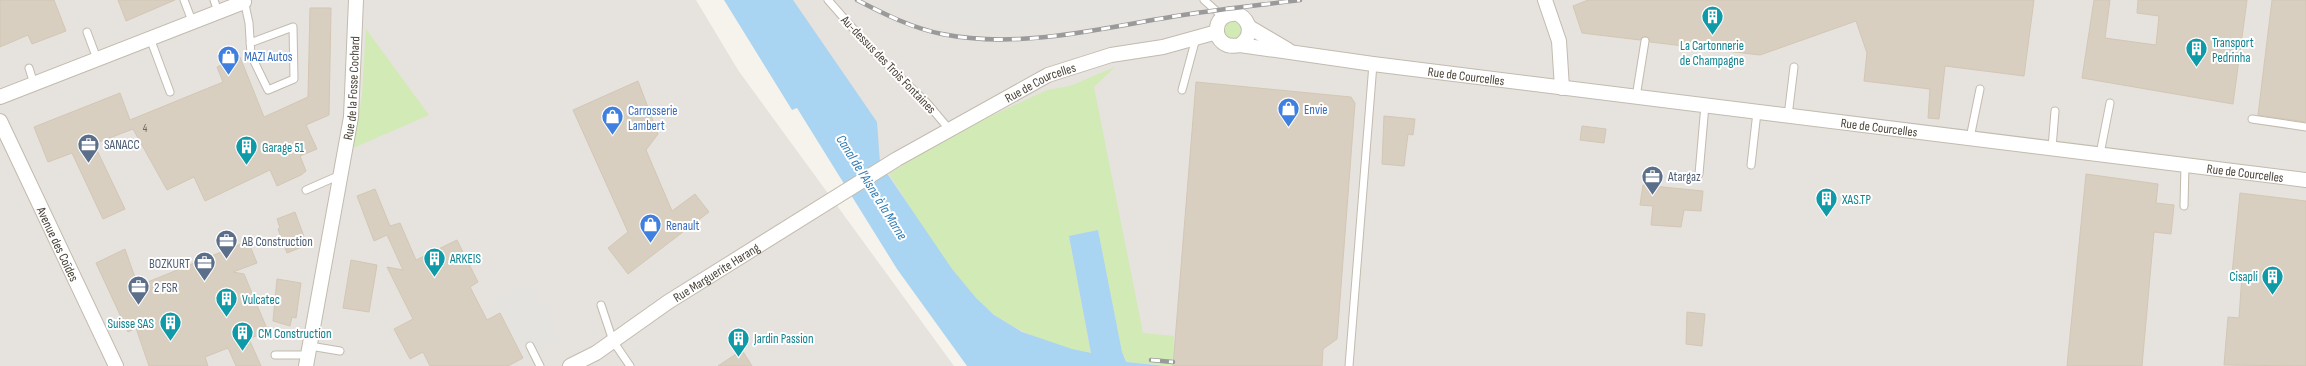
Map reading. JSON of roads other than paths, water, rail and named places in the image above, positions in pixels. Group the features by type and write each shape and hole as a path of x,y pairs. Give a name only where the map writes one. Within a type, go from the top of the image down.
{"street":[{"name":"Rue de la Fosse Cochard","path":"308,356 351,118 356,0"},
{"path":"1545,0 1559,41 1562,88"},
{"path":"0,97 192,22 216,6 244,1"},
{"path":"1217,32 1217,26 1229,10"},
{"name":"Rue de Courcelles","path":"1229,10 1245,19 1249,27 1296,55"},
{"path":"1240,45 1247,38 1249,27"},
{"name":"Rue de Courcelles","path":"897,159 1048,75 1112,55 1163,47 1217,32 1223,43 1231,46 1240,45 1296,55 2306,180"},
{"name":"Avenue des Coïdes","path":"0,121 116,366"},
{"name":"Rue Marguerite Harang","path":"572,366 596,353 668,302 897,159"}],"lane":[{"path":"184,0 192,22"},
{"name":"Au-dessus des Trois Fontaines","path":"828,0 871,49 927,103 949,129"},
{"path":"1204,0 1229,10"},
{"path":"244,1 249,23 250,43 251,56 268,90 294,79 293,27 250,43"},
{"path":"87,32 97,59"},
{"path":"150,38 170,92"},
{"path":"1182,90 1196,38"},
{"path":"1636,97 1644,41"},
{"path":"1349,366 1373,64"},
{"path":"1788,116 1794,67"},
{"path":"29,68 34,84"},
{"path":"1970,138 1980,89"},
{"path":"2100,154 2110,103"},
{"path":"1699,174 1705,105"},
{"path":"2052,148 2055,111"},
{"path":"1751,166 1757,112"},
{"path":"2252,120 2306,127"},
{"path":"2184,206 2185,165"},
{"path":"306,190 341,175"},
{"path":"601,305 613,341 630,366"},
{"path":"530,346 540,366"},
{"path":"275,355 308,356 340,351"}],"water":[{"name":"Canal de l'Aisne à la Marne","path":"724,0 793,0 877,122 880,163 952,269 976,298 994,315 1022,332 1072,349 1091,353 1069,236 1098,230 1122,352 1126,362 1166,366 967,366 897,269 797,108 792,110"}],"railway":[{"path":"857,0 898,20 942,34 972,38 1002,39 1063,35 1198,13 1300,0"},
{"path":"1151,360 1173,362"}],"place":[{"name":"La Cartonnerie de Champagne","path":"1712,36"},
{"name":"Transport Pedrinha","path":"2197,68"},
{"name":"MAZI Autos","path":"229,76"},
{"name":"Envie","path":"1288,128"},
{"name":"Carrosserie Lambert","path":"612,136"},
{"name":"SANACC","path":"89,164"},
{"name":"Garage 51","path":"247,166"},
{"name":"Atargaz","path":"1652,196"},
{"name":"XAS.TP","path":"1827,218"},
{"name":"Renault","path":"650,244"},
{"name":"AB Construction","path":"227,260"},
{"name":"ARKEIS","path":"434,278"},
{"name":"BOZKURT","path":"205,282"},
{"name":"Cisapli","path":"2273,296"},
{"name":"2 FSR","path":"138,306"},
{"name":"Vulcatec","path":"227,318"},
{"name":"Suisse SAS","path":"170,342"},
{"name":"CM Construction","path":"243,352"},
{"name":"Jardin Passion","path":"738,358"}]}
